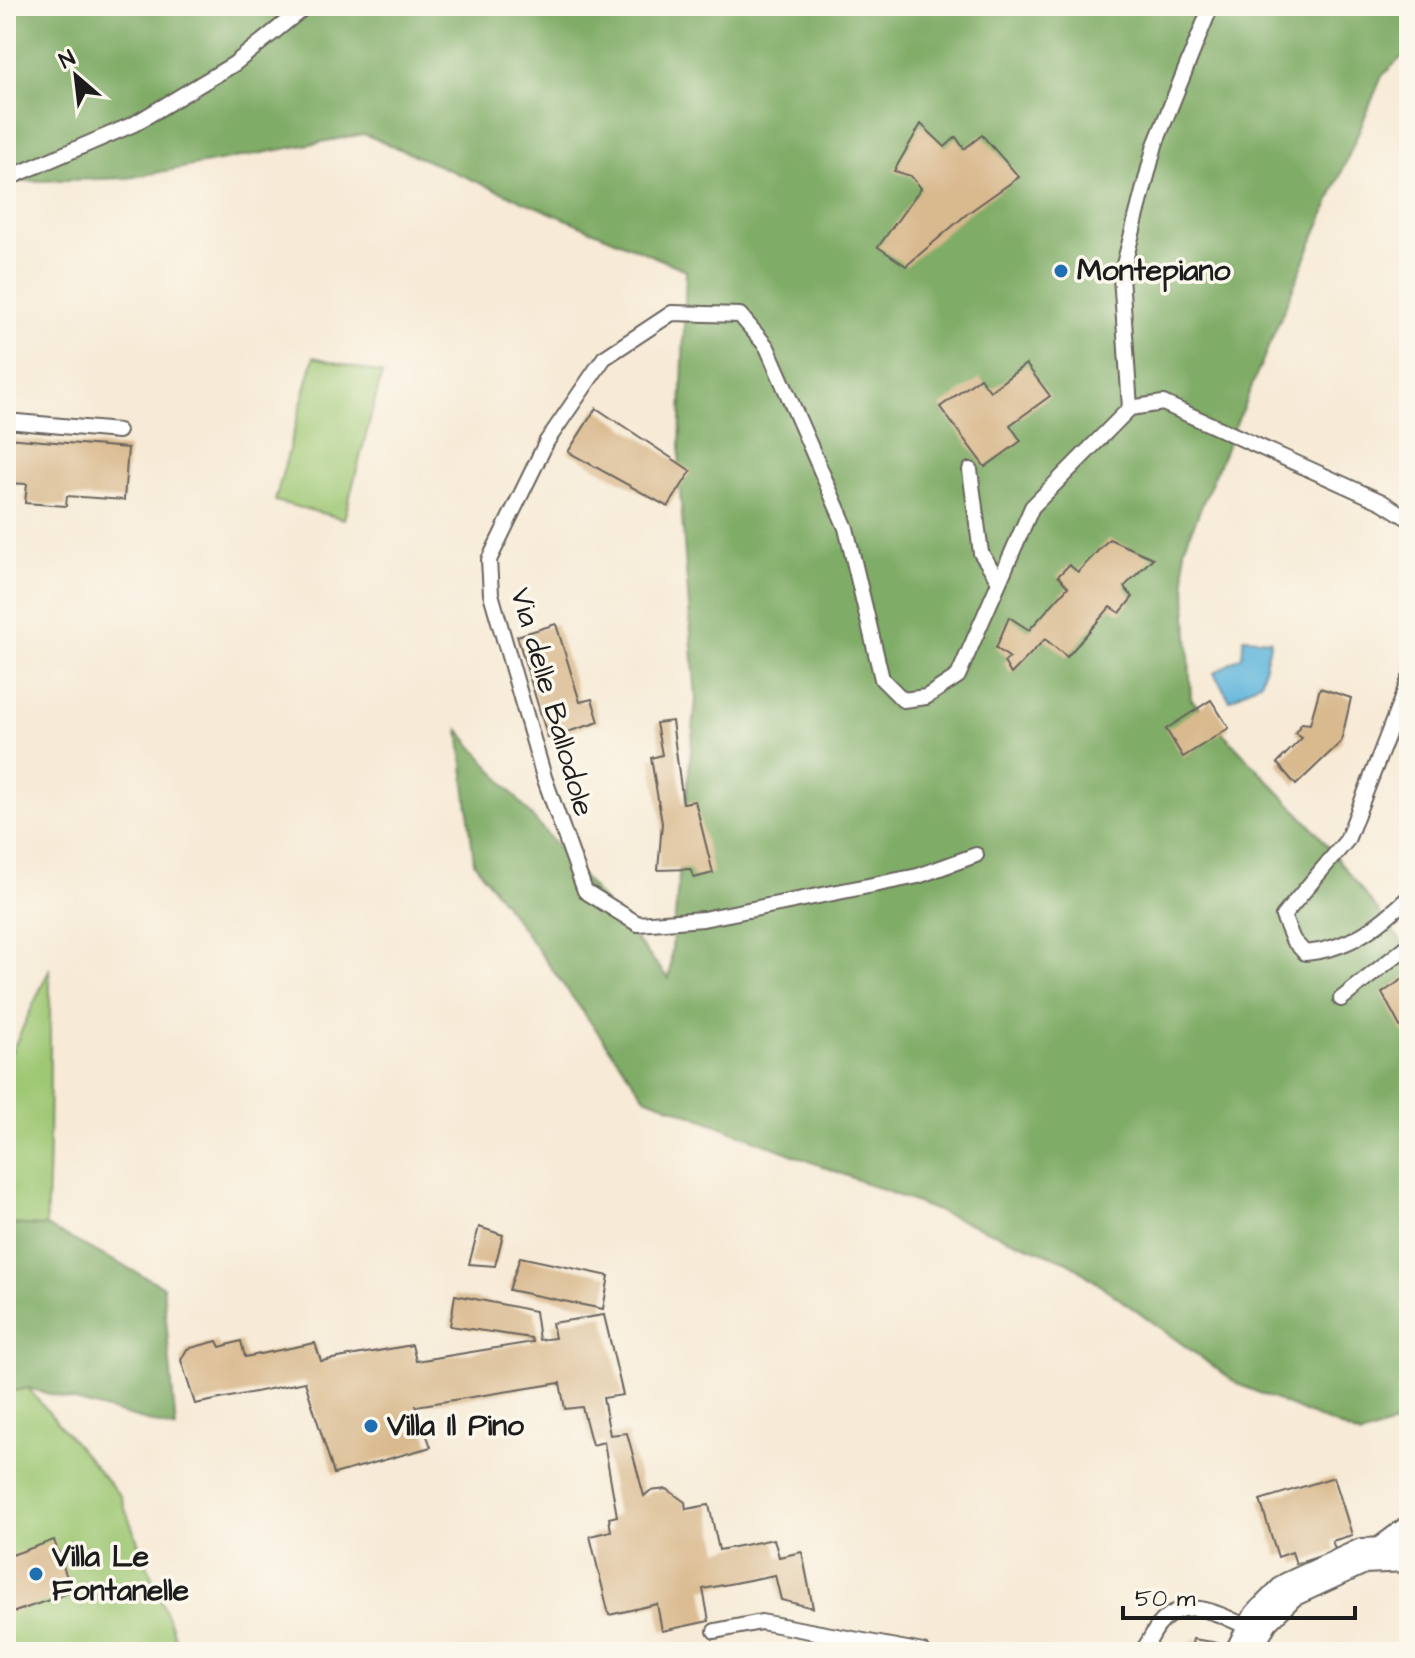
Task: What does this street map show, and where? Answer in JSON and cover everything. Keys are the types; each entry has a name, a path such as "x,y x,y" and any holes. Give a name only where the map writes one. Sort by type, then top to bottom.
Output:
{"street":[{"path":"1248,1641 1273,1604 1289,1590 1363,1556 1409,1554"}],"lane":[{"path":"6,179 134,124 234,64 306,6"},
{"path":"1211,6 1155,145 1121,276 1130,408 1163,403 1382,502 1409,519"},
{"name":"Via delle Ballodole","path":"976,855 918,876 803,902 703,919 638,924 585,891 544,777 508,655 491,594 489,560 547,441 604,358 672,313 740,315 767,347 846,528 882,679 903,700 926,697 958,676 1032,507 1130,408"},
{"path":"6,421 118,431"},
{"path":"970,470 981,553 999,581"},
{"path":"1409,680 1347,840 1283,916 1293,940 1305,953 1333,950 1374,930 1409,897"},
{"path":"1341,999 1409,945"},
{"path":"1363,1556 1409,1522"},
{"path":"1141,1652 1168,1615 1183,1608 1207,1609 1248,1641"},
{"path":"715,1631 761,1622 923,1652"}],"green space":[{"path":"6,6 1409,6 1409,50 1382,76 1184,548 1191,699 1316,831 1409,951 1409,1419 1361,1436 1238,1384 1068,1262 645,1097 474,862 459,730 669,979 696,699 679,478 686,270 364,134 128,178 6,182"},
{"path":"314,357 382,374 344,519 275,501"},
{"path":"50,968 46,1232 28,1388 120,1496 181,1652 6,1652 6,1064"},
{"path":"6,1224 46,1226 163,1286 176,1429 28,1388 6,1393"}],"water":[{"path":"1244,638 1271,640 1261,681 1230,700 1214,673 1242,656"}],"building":[{"path":"921,124 945,147 956,137 964,149 982,135 1019,177 968,213 906,266 878,247 921,188 911,176 894,171"},
{"path":"1026,364 1050,396 1010,425 1021,441 985,467 940,407 980,378 990,391"},
{"path":"596,408 691,471 668,507 568,452"},
{"path":"6,438 128,448 124,500 67,496 66,506 25,503 27,484 6,483"},
{"path":"1109,539 1153,558 1124,587 1133,597 1120,613 1110,607 1067,657 1045,639 1011,674 1004,662 1010,658 996,648 1009,617 1029,630 1068,587 1058,576 1069,565 1078,572"},
{"path":"556,624 580,702 592,699 599,722 548,738 517,636"},
{"path":"1320,688 1351,698 1341,742 1296,785 1277,763 1302,738 1295,733 1302,723 1310,724"},
{"path":"1211,700 1229,728 1183,757 1166,729"},
{"path":"672,721 683,803 695,801 713,873 694,878 690,869 658,870 662,823 651,758 662,755 656,723"},
{"path":"1409,975 1409,1031 1404,1034 1382,993"},
{"path":"479,1227 503,1235 495,1266 469,1264"},
{"path":"520,1257 609,1276 603,1309 509,1290"},
{"path":"455,1295 535,1311 539,1340 555,1338 552,1323 604,1315 623,1395 603,1398 610,1435 627,1433 644,1496 650,1491 667,1489 685,1502 686,1509 709,1505 719,1550 774,1539 779,1557 802,1552 813,1608 781,1600 775,1575 703,1589 709,1621 662,1631 657,1604 609,1615 590,1536 611,1531 609,1518 617,1516 604,1442 592,1445 582,1407 565,1409 560,1383 416,1406 431,1447 334,1474 305,1382 195,1404 181,1360 187,1349 217,1341 220,1347 241,1341 245,1357 315,1343 321,1361 412,1345 416,1361 533,1342 531,1338 450,1326"},
{"path":"1334,1477 1352,1535 1332,1541 1336,1551 1296,1564 1292,1552 1278,1557 1260,1500"},
{"name":"Villa Le Fontanelle","path":"54,1540 72,1592 6,1615 6,1557"},
{"path":"1193,1639 1219,1643 1216,1652 1190,1652"}],"place":[{"name":"Montepiano","path":"1061,271"},
{"name":"Villa Il Pino","path":"371,1426"},
{"name":"Villa Le Fontanelle","path":"36,1574"}]}
